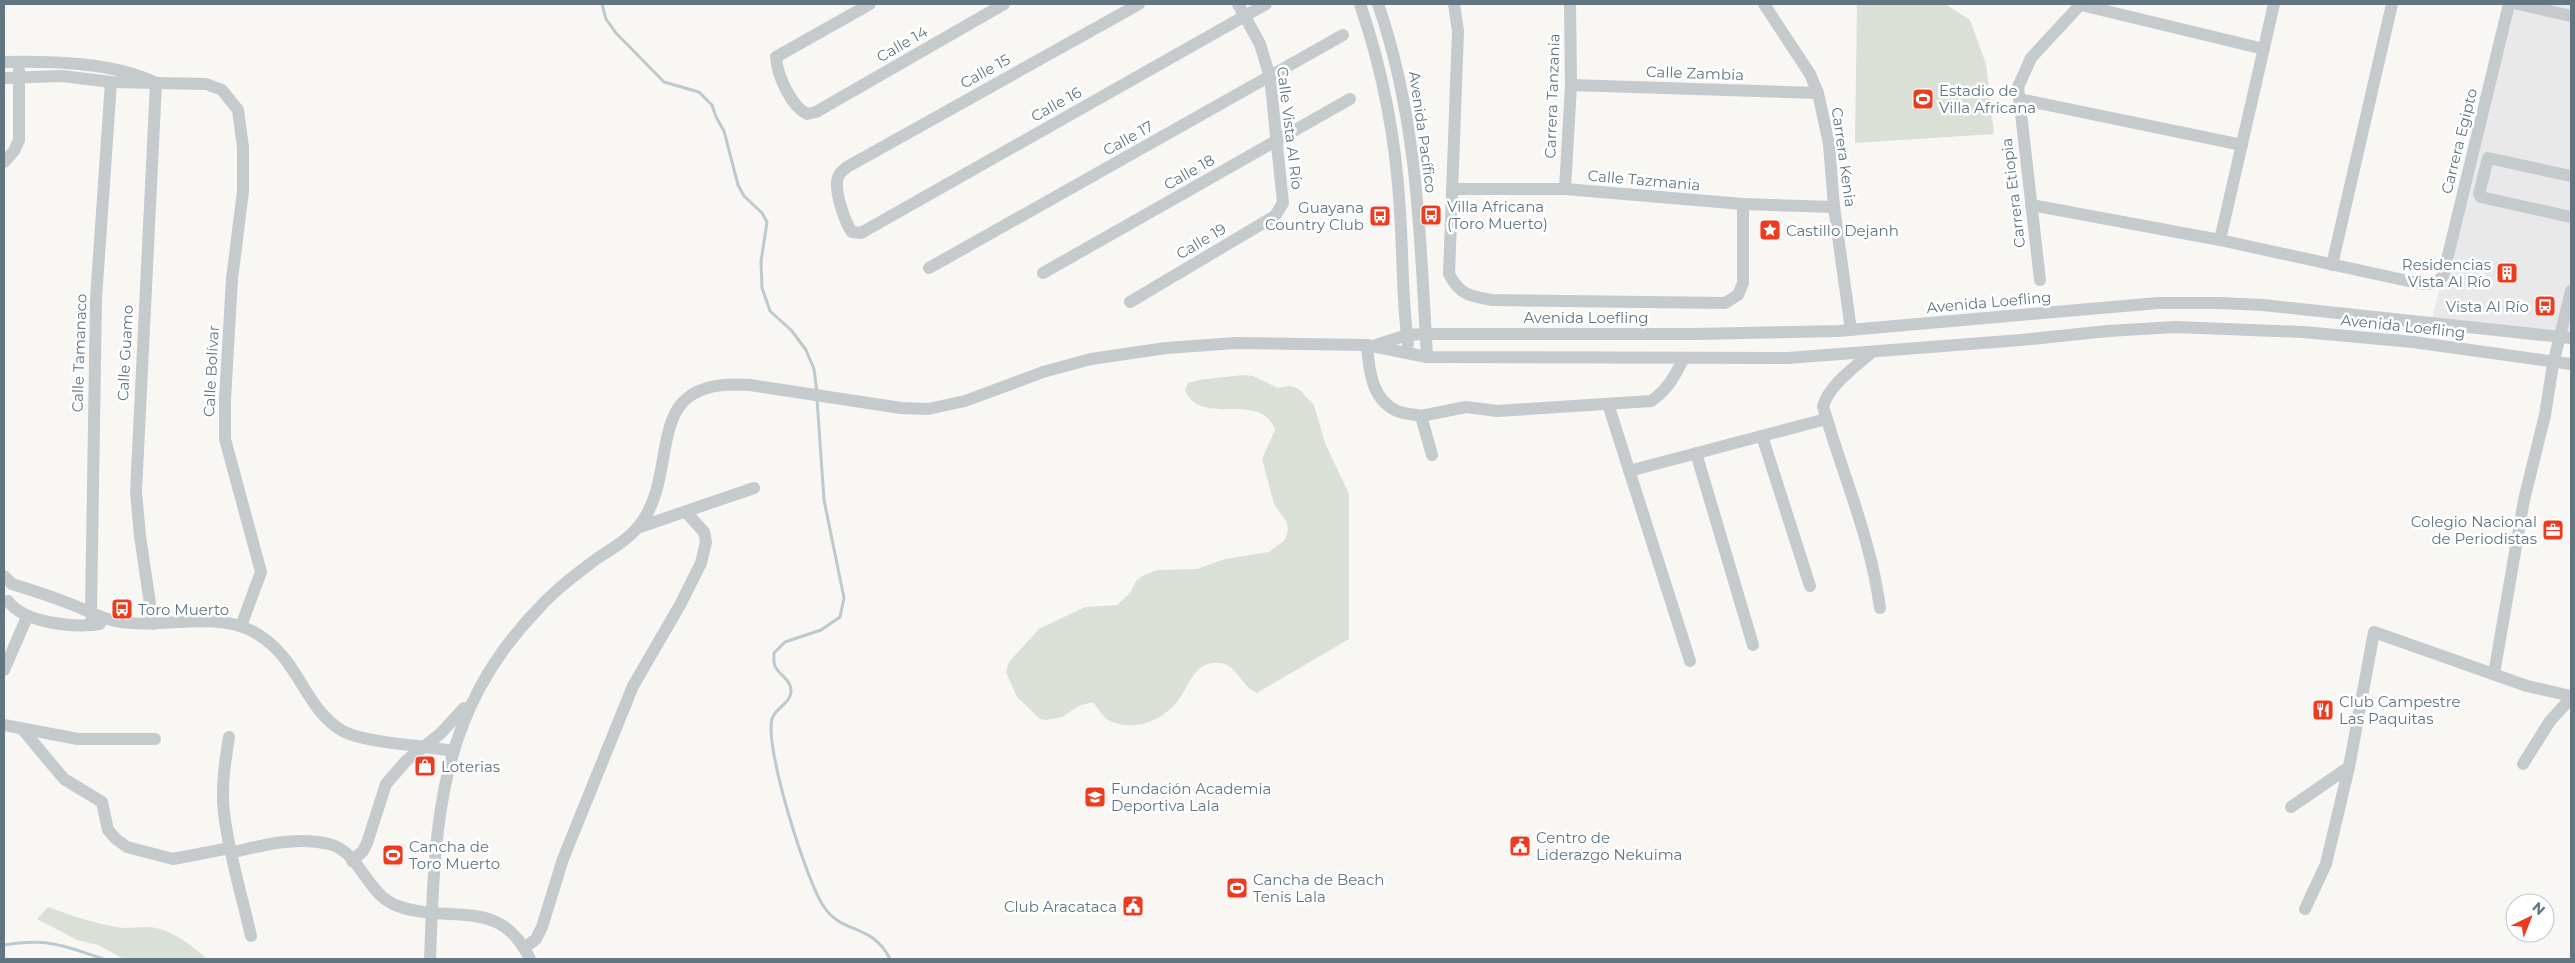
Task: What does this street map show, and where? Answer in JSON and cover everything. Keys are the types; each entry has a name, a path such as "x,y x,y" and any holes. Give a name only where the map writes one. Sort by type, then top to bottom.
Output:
{"street":[{"name":"Calle 14","path":"870,4 776,57 778,72 800,110 807,114 816,112 1004,4"},
{"name":"Calle 15","path":"861,233 852,232 846,225 836,182 840,173 847,166 1139,4"},
{"name":"Calle Vista Al Río","path":"1238,4 1260,44 1270,77 1283,203"},
{"name":"Calle 16","path":"861,233 1266,4"},
{"name":"Avenida Pacífico","path":"1360,4 1372,39 1387,100 1395,151 1409,355"},
{"name":"Avenida Pacífico","path":"1378,4 1404,96 1411,140 1427,357"},
{"path":"1454,4 1458,31 1449,274 1456,288 1471,297 1492,300 1725,303 1738,295 1743,283 1744,204"},
{"name":"Carrera Tanzania","path":"1565,189 1571,85 1570,4"},
{"name":"Carrera Kenia","path":"1764,4 1810,74 1818,93 1829,144 1834,207 1851,330"},
{"path":"2081,4 2264,49"},
{"name":"Carrera Etiopia","path":"2040,280 2018,87 2031,58 2081,4"},
{"path":"2220,240 2274,4"},
{"path":"2031,205 2220,240 2332,265 2392,4"},
{"name":"Carrera Egipto","path":"2332,265 2422,284 2436,282 2443,276 2508,4"},
{"path":"2518,4 2571,16"},
{"name":"Calle 17","path":"929,268 1343,35"},
{"path":"4,62 66,64 111,82 156,83"},
{"path":"4,162 14,151 19,140 18,62"},
{"path":"4,78 128,72 156,83"},
{"name":"Calle Tamanaco","path":"94,625 91,612 96,299 111,82"},
{"name":"Calle Bolívar","path":"156,83 187,83 214,86 228,96 238,110 243,147 244,191 232,279 225,399 225,439 229,462 261,567 259,580 241,626"},
{"name":"Calle Guamo","path":"153,624 140,536 136,492 156,83"},
{"name":"Calle Zambia","path":"1571,85 1818,93"},
{"name":"Calle 18","path":"1043,273 1350,99"},
{"path":"2020,99 2242,145"},
{"path":"2571,176 2488,158 2479,194 2482,197 2571,217"},
{"name":"Calle Tazmania","path":"1452,189 1565,189 1744,204 1834,207"},
{"name":"Calle 19","path":"1130,302 1275,216 1283,203"},
{"path":"2494,674 2524,500 2545,415 2563,362 2571,291"},
{"name":"Avenida Loefling","path":"1372,345 1407,335 1426,334 1694,334 1851,330 2158,303 2263,305 2566,337"},
{"name":"Avenida Loefling","path":"1372,345 1409,355 1427,357 1788,358 2021,340 2108,331 2234,328 2413,342 2563,362"},
{"path":"637,528 653,499 671,419 689,396 708,387 725,384 750,385 804,392 901,408 928,409 965,402 1062,366 1107,356 1222,344 1372,345 1369,370 1375,391 1396,411 1421,416 1466,408 1497,411 1651,400 1661,394 1670,384 1684,358"},
{"path":"1872,352 1840,380 1826,396 1822,406 1865,539 1876,582 1880,608"},
{"path":"1608,404 1690,661"},
{"path":"1421,416 1432,456"},
{"path":"1630,470 1826,420"},
{"path":"1762,436 1810,586"},
{"path":"1696,453 1753,644"},
{"path":"352,861 363,851 386,784 398,769 452,722 484,681 517,633 551,596 637,528 754,488"},
{"path":"23,730 64,779 102,802 108,830 120,843 137,850 173,859 280,842 315,842 338,847 373,887 396,906 432,912 488,917 509,929 527,954 542,927 563,860 633,686 680,605 701,563 706,542 704,532 686,512"},
{"path":"114,621 8,580 6,601 27,617 76,626 114,621 153,624 225,622 241,626 264,638 286,658 322,714 340,730 358,737 452,751"},
{"path":"4,670 27,617"},
{"path":"2304,909 2326,864 2349,767 2374,632 2527,686 2571,697 2550,721 2523,764"},
{"path":"428,958 437,826 452,751 469,709 484,681"},
{"path":"4,724 23,730 56,736 95,740 155,739"},
{"path":"229,737 223,793 231,851 251,936"},
{"path":"2291,807 2349,767"}],"shaded area":[{"name":"Estadio de Villa Africana","path":"1857,4 1945,4 1970,20 1986,64 1994,134 1855,143"},
{"path":"2509,4 2571,4 2571,338 2431,323"},
{"path":"1243,375 1253,376 1278,388 1290,386 1299,389 1314,405 1325,443 1349,494 1349,639 1257,693 1247,686 1226,665 1212,663 1205,665 1195,674 1180,698 1171,708 1155,720 1143,724 1126,725 1113,722 1104,717 1092,702 1079,706 1062,717 1046,720 1040,719 1017,697 1006,672 1009,662 1039,629 1085,607 1117,605 1130,593 1136,581 1144,575 1158,570 1197,569 1225,559 1269,552 1285,540 1288,530 1287,522 1274,504 1262,459 1275,430 1268,418 1257,412 1204,407 1193,401 1185,390 1188,383 1198,380"},
{"path":"48,907 107,925 163,930 187,943 207,959 124,959 98,945 77,940 37,919"}],"waterway":[{"path":"602,4 606,19 616,33 664,82 699,92 712,105 724,131 738,185 744,196 762,213 767,222 761,262 762,288 770,311 792,331 806,350 814,369 817,393"},
{"path":"817,399 824,500 844,598 840,617 821,630 785,642 774,653 775,666 790,685 791,692 788,700 772,719 771,734 780,784 798,844 824,907 840,922 875,940 890,959"},
{"path":"4,945 32,942 55,944 103,959"}],"place":[{"name":"Estadio de Villa Africana","path":"1923,99"},
{"name":"Villa Africana (Toro Muerto)","path":"1431,215"},
{"name":"Guayana Country Club","path":"1380,216"},
{"name":"Castillo Dejanh","path":"1770,230"},
{"name":"Residencias Vista Al Río","path":"2507,273"},
{"name":"Vista Al Río","path":"2545,306"},
{"name":"Colegio Nacional de Periodistas","path":"2553,530"},
{"name":"Toro Muerto","path":"122,609"},
{"name":"Club Campestre Las Paquitas","path":"2323,710"},
{"name":"Loterias","path":"425,766"},
{"name":"Fundación Academia Deportiva Lala","path":"1095,797"},
{"name":"Centro de Liderazgo Nekuima","path":"1520,846"},
{"name":"Cancha de Toro Muerto","path":"393,855"},
{"name":"Cancha de Beach Tenis Lala","path":"1237,888"},
{"name":"Club Aracataca","path":"1133,906"}]}
